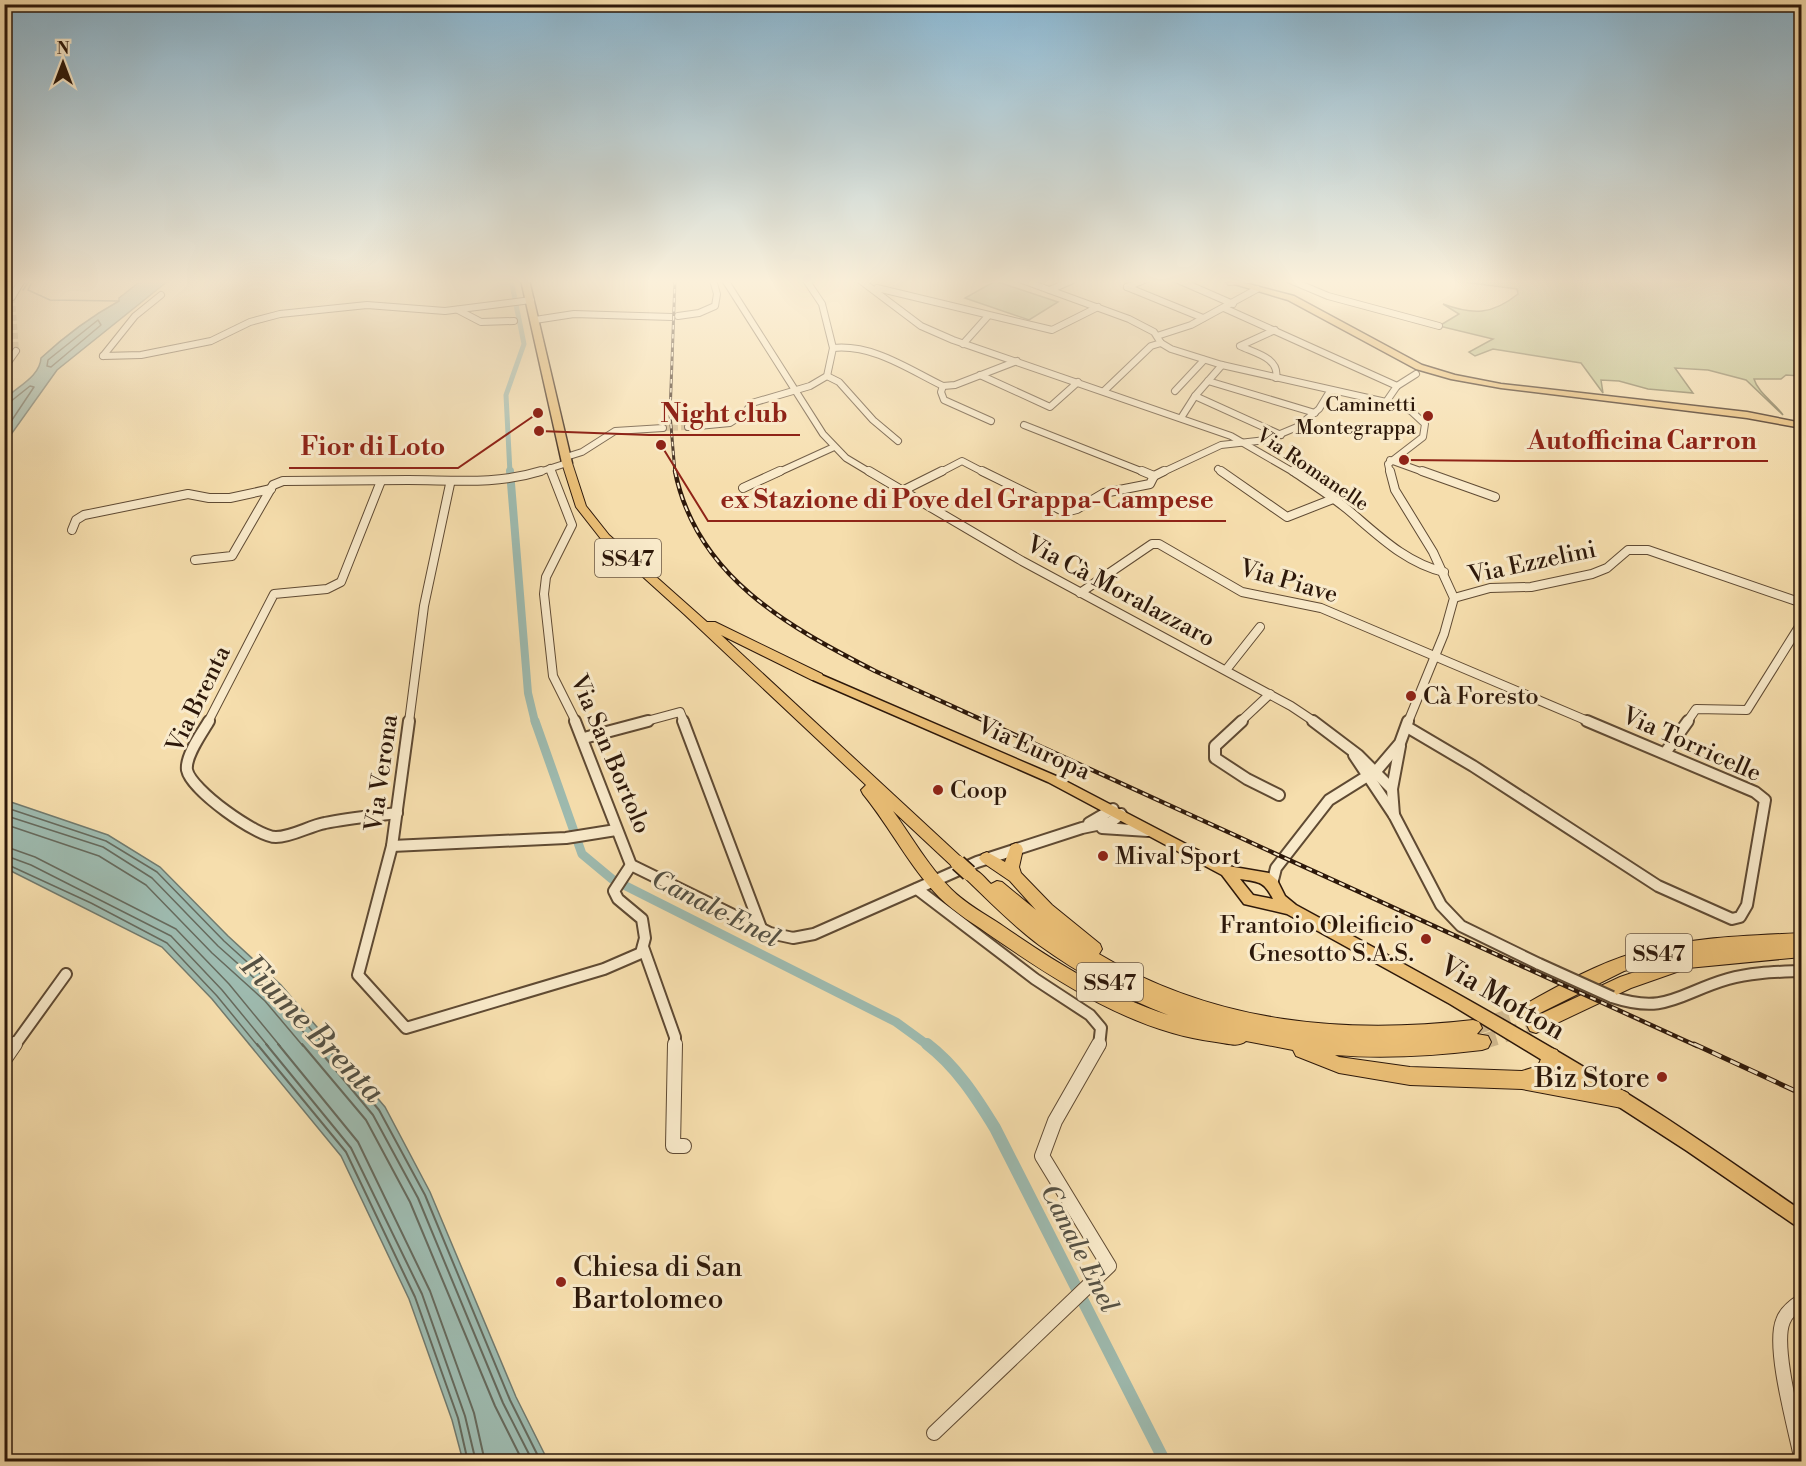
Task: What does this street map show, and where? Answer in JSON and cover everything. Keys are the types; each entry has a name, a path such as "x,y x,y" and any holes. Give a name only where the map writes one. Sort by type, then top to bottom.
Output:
{"highway":[{"name":"SS47","path":"567,460 576,496 590,520 610,542 688,611 850,763 972,865 1056,935 1128,978 1173,997 1227,1015 1304,1031 1392,1036 1477,1035 1397,1051 1329,1048 1273,1040 1201,1020 1152,1002 1109,981 1044,939 972,865 757,669 728,648"},
{"path":"688,611 725,633 817,677"},
{"path":"850,763 862,784 935,881 959,904 1037,959 1091,991 1141,1012 1213,1036 1273,1040 1339,1065 1410,1076 1522,1080 1622,1099"},
{"path":"1016,849 1011,867 1015,878 1054,917 1128,978"},
{"path":"972,865 1015,878"},
{"name":"SS47","path":"1528,1011 1617,966 1661,952 1717,945 1802,940"},
{"name":"SS47","path":"1536,1025 1626,982 1688,961 1802,950"},
{"path":"1522,1080 1542,1075 1548,1069 1551,1056"}],"main road":[{"name":"SS47","path":"541,348 567,460"},
{"path":"1381,348 1417,370 1428,370 1501,386 1735,413 1802,426"},
{"name":"Via Europa","path":"817,677 1052,779 1155,831 1226,871 1251,875 1271,893"},
{"name":"Via Europa","path":"1226,871 1249,900 1271,893"},
{"path":"1240,890 1240,881 1251,875"},
{"name":"Via Motton","path":"1271,893 1291,909 1455,999 1622,1099 1693,1145 1802,1222"}],"street":[{"path":"109,348 103,356 141,355 174,348"},
{"name":"Via Cà Moralazzaro","path":"770,348 823,434 846,458 900,492 1080,593 1270,694 1325,728 1353,753 1377,770 1392,789"},
{"path":"688,427 730,423 744,414 752,403 810,386 827,376 833,348"},
{"path":"864,348 943,386 955,385 1017,361"},
{"name":"Via Romanelle","path":"977,348 1181,418 1243,442 1271,457 1334,499 1416,563 1444,572"},
{"path":"1104,391 1148,348"},
{"path":"1170,348 1222,365 1386,402 1411,411 1421,419 1426,428 1418,443 1390,460 1389,474 1395,490 1444,572 1454,598 1444,634 1400,743 1392,789 1394,815 1408,846 1442,905 1461,926 1481,938 1612,997 1650,1007 1666,1005 1728,978 1802,971"},
{"path":"1245,348 1275,363 1278,369 1276,378"},
{"path":"1315,348 1397,386"},
{"path":"4,368 16,351"},
{"path":"1176,391 1204,360"},
{"path":"1181,418 1195,396 1222,365"},
{"path":"1386,402 1397,386 1417,370"},
{"path":"980,375 1050,406 1078,382"},
{"path":"827,376 839,382 873,420 898,441"},
{"path":"1208,381 1315,413"},
{"path":"943,386 941,392 944,400 991,421"},
{"path":"900,492 962,461 1058,511 1068,513 1101,494 1136,490 1150,484 1154,476 1221,446 1266,440 1281,435 1301,425 1315,413 1328,398 1330,390"},
{"path":"1195,396 1281,435"},
{"path":"1024,425 1154,476"},
{"path":"195,560 232,556 273,485 284,482 410,480 450,484 506,480 550,468 582,454 602,437 616,431 663,428"},
{"path":"743,488 834,447"},
{"path":"1390,460 1495,497"},
{"name":"Via San Bortolo","path":"550,468 572,525 546,577 544,594 553,676 584,738 616,830 632,865 761,928 793,938 814,934 972,865 1082,828 1110,822 1117,811"},
{"path":"1218,469 1287,517 1334,499"},
{"name":"Via Brenta","path":"381,481 341,582 324,589 285,590 274,594 189,759 187,770 193,782 246,826 277,837 323,823 397,813"},
{"name":"Via Verona","path":"450,484 424,606 392,846 566,838 591,836 616,830"},
{"path":"72,530 76,520 84,515 189,494 202,499 219,500 271,489"},
{"name":"Via Piave","path":"1080,593 1152,544 1159,544 1242,592 1321,608 1433,657"},
{"name":"Via Ezzelini","path":"1454,598 1490,588 1531,587 1592,574 1607,568 1628,550 1648,550 1802,603"},
{"path":"1665,753 1696,709 1747,710 1802,622"},
{"path":"1226,670 1260,627"},
{"name":"Via Torricelle","path":"1407,727 1473,766 1658,886 1732,918 1740,917 1747,905 1765,800 1755,792 1433,657"},
{"path":"1270,694 1215,746 1215,758 1247,779 1279,795"},
{"path":"584,738 680,712 761,928"},
{"path":"1271,893 1276,868 1329,801 1377,770 1400,743"},
{"name":"Via Cà Moralazzaro","path":"1353,753 1394,815"},
{"path":"1082,828 1155,831"},
{"path":"392,846 358,975 406,1028 604,969 641,953 647,937 643,921 637,912 617,899 614,891 632,865"},
{"path":"1251,875 1276,868"},
{"path":"917,889 951,912 1051,990 1096,1019 1102,1028 1102,1035 1084,1073 1054,1122 1042,1156 1108,1266 934,1433"},
{"path":"643,947 675,1037 673,1146 684,1146"},
{"path":"4,1060 66,974"},
{"path":"1802,1301 1791,1308 1781,1325 1782,1352 1802,1461"}],"green space":[{"path":"1476,348 1801,348 1801,376 1786,375 1781,379 1754,379 1759,389 1783,415 1746,380 1708,370 1675,368 1693,393 1648,389 1619,381 1601,380 1603,393 1581,363 1493,349 1475,356 1469,352"}],"water":[{"path":"84,348 57,370 5,443 5,399 32,376 40,365 41,358 50,350"},
{"name":"Fiume Brenta","path":"5,800 108,835 160,867 228,936 281,985 385,1107 430,1192 516,1397 548,1461 463,1461 452,1420 409,1299 341,1156 212,999 162,947 5,868"}],"waterway":[{"name":"Canale Enel","path":"510,473 506,395 522,348"},
{"name":"Canale Enel","path":"510,471 528,693 535,722"},
{"name":"Canale Enel","path":"535,721 582,854 612,879 896,1022 929,1046"},
{"name":"Canale Enel","path":"927,1044 956,1072 995,1128 1165,1462"}],"tunnel":[{"path":"663,428 688,427"},
{"path":"1473,1028 1528,1011"},
{"path":"1482,1042 1536,1025"}],"railway":[{"path":"672,348 670,414 675,473"},
{"path":"675,471 686,508 703,540 724,569 750,594 810,636 875,671 1697,1046"},
{"path":"1694,1044 1802,1094"}],"place":[{"name":"Fior di Loto","path":"538,413"},
{"name":"Caminetti Montegrappa","path":"1428,416"},
{"name":"Night club","path":"539,431"},
{"name":"ex Stazione di Pove del Grappa-Campese","path":"661,445"},
{"name":"Autofficina Carron","path":"1404,460"},
{"name":"Cà Foresto","path":"1411,696"},
{"name":"Coop","path":"938,790"},
{"name":"Mival Sport","path":"1103,856"},
{"name":"Frantoio Oleificio Gnesotto S.A.S.","path":"1426,939"},
{"name":"Biz Store","path":"1662,1077"},
{"name":"Chiesa di San Bartolomeo","path":"561,1282"}]}
